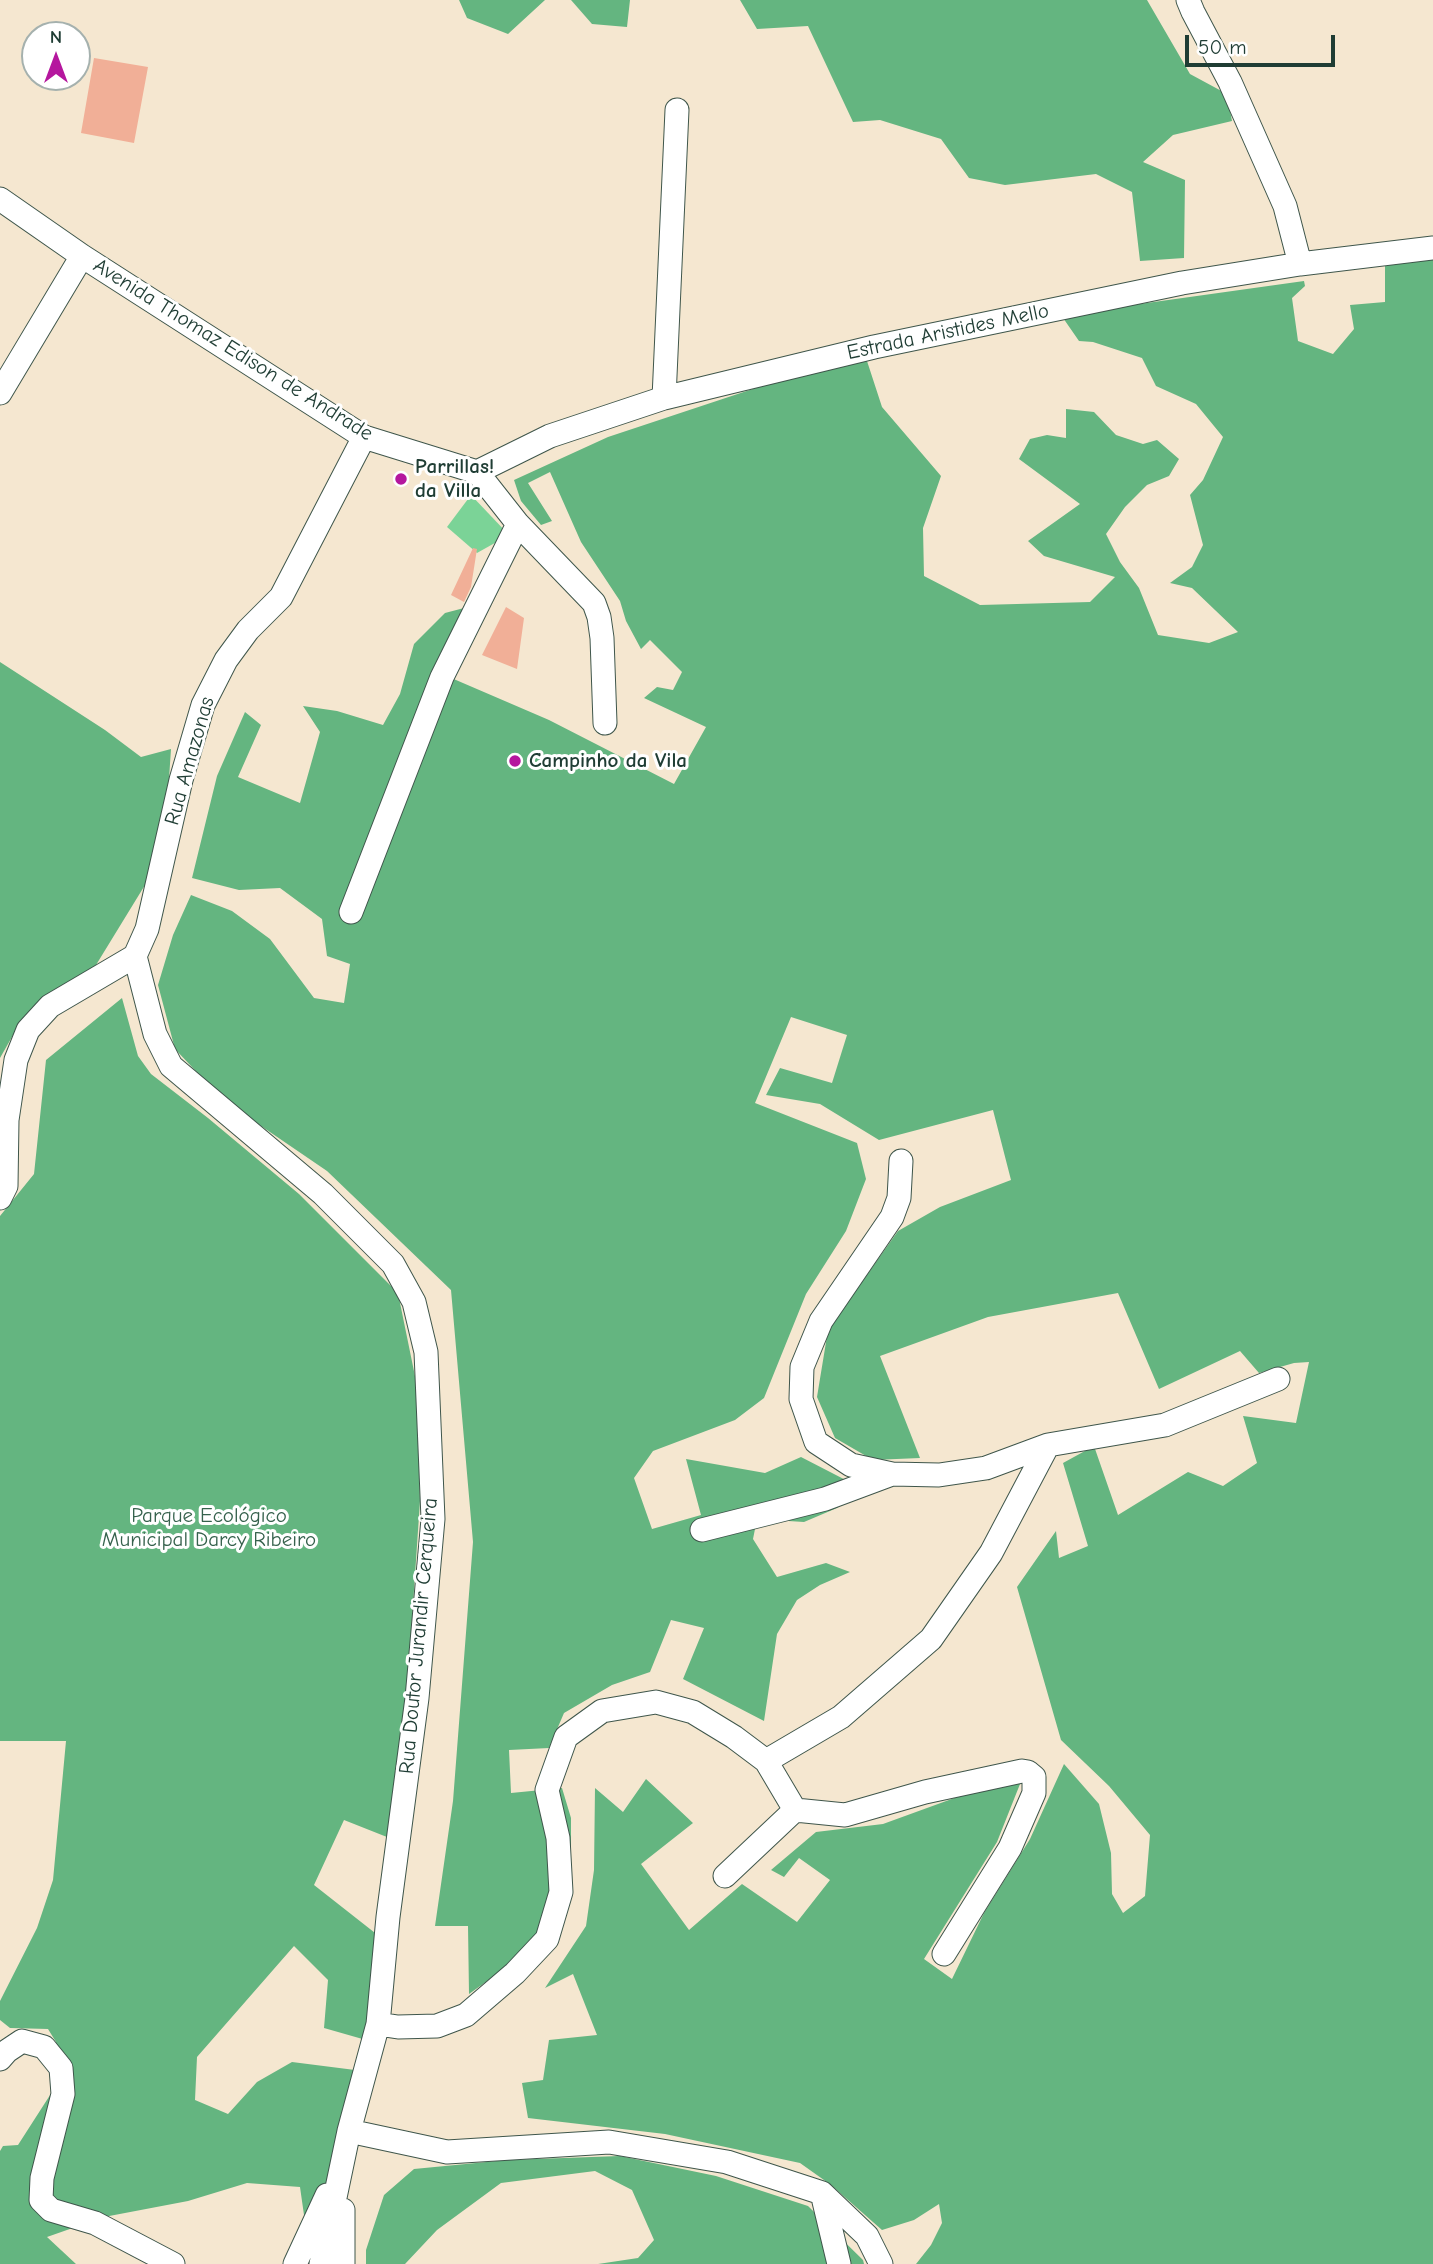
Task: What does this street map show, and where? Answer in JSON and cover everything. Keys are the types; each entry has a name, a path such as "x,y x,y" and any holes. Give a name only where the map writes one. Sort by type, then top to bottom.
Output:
{"street":[{"path":"1188,0 1230,82 1285,206 1300,264"},
{"path":"664,398 677,110"},
{"name":"Avenida Thomaz Edison de Andrade","path":"0,199 82,256 364,437 477,472"},
{"name":"Estrada Aristides Mello","path":"477,472 550,436 664,398 874,346 1181,283 1300,264 1433,248"},
{"path":"0,393 82,256"},
{"name":"Rua Amazonas","path":"135,956 148,929 181,779 203,705 226,660 248,630 281,597 364,437"},
{"path":"477,472 518,524 594,603 602,638 605,723"},
{"path":"351,912 442,677 518,524"},
{"path":"0,1198 6,1186 8,1120 16,1060 28,1030 50,1006 135,956"},
{"name":"Rua Doutor Jurandir Cerqueira","path":"135,956 155,1034 171,1066 323,1194 393,1264 415,1303 426,1352 433,1519 417,1698 388,1917 378,2024 349,2131 321,2264"},
{"path":"901,1161 899,1199 892,1217 821,1321 802,1367 801,1399 816,1442 851,1465 892,1474 939,1475 986,1468 1048,1445 1165,1424 1278,1379"},
{"path":"766,1761 841,1717 931,1639 991,1553 1048,1445"},
{"path":"702,1530 825,1499 892,1474"},
{"path":"378,2024 398,2027 437,2026 466,2015 515,1973 547,1940 561,1892 558,1838 547,1790 566,1737 602,1711 656,1702 693,1712 766,1761 795,1810"},
{"path":"725,1876 795,1810 845,1815 925,1792 1022,1771 1028,1772 1034,1777 1034,1793 1010,1848 944,1954"},
{"path":"0,2059 6,2051 22,2041 44,2048 61,2068 63,2094 41,2178 41,2200 51,2210 95,2223 173,2264"},
{"path":"349,2131 447,2152 609,2142 727,2162 822,2193 867,2236 881,2264"},
{"path":"295,2264 324,2198 339,2183"},
{"path":"339,2183 343,2209 343,2264"},
{"path":"822,2193 839,2264"}],"green space":[{"path":"459,0 545,0 508,34 467,18"},
{"path":"571,0 630,0 627,27 592,24"},
{"path":"740,0 1147,0 1190,74 1227,94 1232,121 1173,135 1143,162 1185,180 1184,258 1140,261 1132,192 1096,174 1005,185 969,178 941,139 880,120 853,122 808,26 757,29"},
{"path":"1433,257 1433,2264 916,2264 931,2245 942,2223 939,2204 914,2220 882,2230 831,2185 800,2163 665,2134 528,2118 522,2083 543,2080 549,2040 597,2035 573,1974 545,1988 586,1926 594,1870 595,1788 623,1812 646,1779 693,1823 641,1864 689,1930 742,1884 797,1922 830,1880 799,1858 784,1877 771,1870 816,1832 883,1824 1004,1780 1022,1779 997,1842 924,1959 952,1979 984,1913 1030,1839 1064,1764 1099,1804 1111,1853 1112,1894 1123,1913 1145,1896 1150,1835 1109,1786 1061,1740 1017,1587 1056,1531 1059,1558 1088,1546 1063,1463 1094,1446 1118,1515 1188,1472 1223,1486 1257,1463 1243,1416 1296,1423 1309,1362 1294,1363 1259,1373 1240,1351 1159,1389 1118,1293 988,1317 880,1356 920,1458 873,1460 835,1438 817,1397 828,1330 898,1231 940,1207 1011,1180 993,1110 879,1140 820,1104 766,1095 780,1068 832,1083 847,1035 791,1017 755,1103 857,1143 866,1179 846,1231 806,1294 764,1398 735,1420 653,1451 634,1478 652,1529 701,1515 686,1459 765,1473 801,1457 865,1490 837,1508 804,1522 757,1519 753,1539 777,1577 826,1563 850,1572 820,1585 797,1600 777,1634 764,1721 683,1679 704,1628 671,1620 650,1672 612,1685 564,1713 549,1748 509,1750 511,1793 562,1788 571,1818 571,1873 547,1920 522,1956 469,1994 468,1926 435,1926 453,1801 473,1542 451,1290 327,1171 223,1100 175,1049 158,985 173,935 191,895 232,911 270,939 314,998 344,1003 350,964 327,956 322,919 280,888 239,890 192,878 217,776 245,712 261,725 238,777 300,803 320,732 303,706 337,711 383,725 400,694 414,644 445,613 464,608 449,677 549,720 674,784 706,727 644,698 657,687 673,690 682,672 650,640 641,649 626,621 620,601 581,542 550,472 528,483 552,521 541,525 521,501 514,480 608,437 810,370 867,361 882,407 941,476 923,528 924,576 980,605 1090,602 1115,577 1044,556 1028,541 1080,504 1019,459 1030,439 1047,435 1066,438 1066,409 1094,412 1116,435 1143,444 1157,440 1179,459 1169,476 1147,485 1125,507 1106,534 1120,562 1139,588 1158,635 1209,643 1238,632 1192,588 1170,583 1192,567 1203,545 1190,495 1203,480 1223,437 1196,404 1156,386 1142,358 1093,342 1079,341 1061,315 1304,281 1305,286 1292,298 1298,341 1333,354 1354,329 1350,305 1385,302 1385,260"},
{"path":"471,495 509,535 477,553 447,527"},
{"path":"0,662 105,730 141,757 171,749 164,854 96,965 17,1028 0,1058"},
{"name":"Parque Ecológico Municipal Darcy Ribeiro","path":"122,998 138,1056 151,1074 299,1194 398,1293 417,1386 420,1501 397,1841 344,1820 314,1885 384,1940 366,2040 324,2028 328,1980 294,1946 197,2057 195,2100 228,2114 257,2082 292,2062 355,2070 333,2182 305,2222 300,2187 247,2183 188,2201 104,2217 47,2237 76,2264 0,2264 0,2151 3,2146 18,2145 61,2078 46,2060 56,2042 48,2029 10,2028 0,2020 0,2001 37,1928 53,1880 66,1741 0,1741 0,1216 34,1174 46,1060"},
{"path":"620,2156 716,2176 808,2206 864,2264 598,2264 638,2258 654,2240 632,2190 595,2171 501,2183 437,2230 405,2264 366,2264 366,2250 384,2195 414,2169 507,2160"}],"building":[{"path":"94,58 148,67 134,143 81,133 88,91 91,91"},
{"path":"473,548 477,549 471,587 464,602 451,595"},
{"path":"506,607 524,618 517,669 482,655"}],"place":[{"name":"Parrillas! da Villa","path":"401,479"},
{"name":"Campinho da Vila","path":"515,761"}]}
